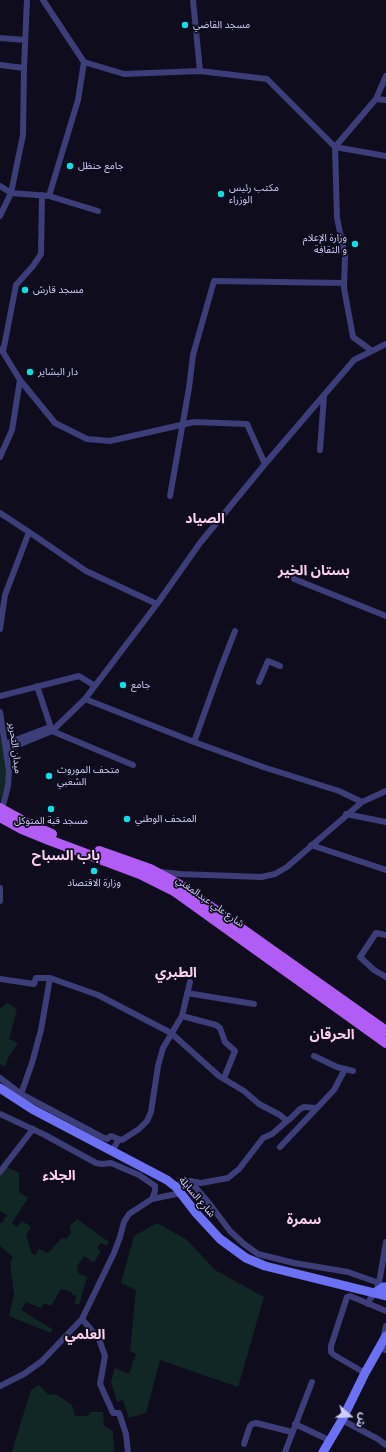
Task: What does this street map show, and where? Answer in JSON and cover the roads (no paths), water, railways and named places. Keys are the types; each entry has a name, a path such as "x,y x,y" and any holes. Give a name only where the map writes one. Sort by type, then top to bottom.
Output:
{"main road":[{"name":"شارع علي عبدالمغني","path":"1,811 52,834 154,871 386,1043"},
{"name":"شارع علي عبدالمغني","path":"1,811 22,829 177,888 386,1031"},
{"name":"شارع السايلة","path":"0,1088 32,1109 157,1174 178,1190 196,1213 220,1239 246,1258 265,1266 386,1296"},
{"path":"375,1293 383,1287 383,1285"},
{"path":"323,1452 342,1420 365,1373 385,1345"},
{"path":"342,1420 350,1413 385,1345"}],"street":[{"path":"0,216 11,193 23,135 27,0"},
{"path":"43,0 84,62 124,74 200,71 268,79 335,147 386,156"},
{"path":"193,0 200,71"},
{"path":"0,38 25,40"},
{"path":"84,62 78,100 45,196 41,254 33,266 16,285 1,350 20,380 56,422 87,438 110,441 194,422 247,424 265,464"},
{"path":"0,65 24,68"},
{"path":"372,351 353,338 344,283 344,256 337,218 335,147 376,99 386,76"},
{"path":"376,99 386,100"},
{"path":"0,186 11,193 45,196 98,211"},
{"path":"170,496 183,424 193,355 214,281 344,283"},
{"path":"6,747 51,729 85,699 157,604 200,543 265,464 354,360 386,344"},
{"path":"0,457 12,430 20,380"},
{"path":"320,450 324,396"},
{"path":"0,513 86,571 157,604"},
{"path":"0,629 5,594 29,532"},
{"path":"294,580 386,616"},
{"path":"0,600 5,594"},
{"path":"194,742 235,631"},
{"path":"260,682 268,662 280,666"},
{"path":"0,696 79,676 95,686"},
{"path":"37,686 51,729 133,766"},
{"path":"85,699 194,742 263,767 339,791 362,802"},
{"name":"ميدان التحرير","path":"0,712 9,771 9,779 1,811"},
{"path":"154,871 180,874 266,876 275,874 284,870 346,814 362,802 386,791"},
{"path":"346,814 386,822"},
{"path":"311,845 386,870"},
{"path":"0,888 0,901"},
{"path":"386,935 376,933 360,957 374,970 386,977"},
{"path":"0,979 34,984 36,978 50,978 98,995 171,1033 219,1076 244,1091 259,1104 280,1115 287,1121"},
{"path":"21,1094 32,1063 41,1030 50,978"},
{"path":"0,1078 21,1094 102,1137 107,1138 111,1136 122,1140 140,1129 147,1121 151,1112 158,1066 163,1048 182,1016 190,982"},
{"path":"187,993 254,1004"},
{"path":"182,1016 212,1024 220,1028 225,1042 235,1052 224,1078"},
{"path":"314,1056 337,1067 353,1071"},
{"path":"280,1147 315,1108 334,1090 345,1069"},
{"path":"0,1386 24,1374 42,1361 82,1319 114,1253 124,1222 129,1214 152,1199 178,1190 182,1183 190,1181 201,1183 228,1178 249,1158 263,1138 272,1134 292,1118 300,1109 304,1107 315,1108"},
{"path":"0,1114 33,1129 96,1163 102,1164 111,1162 139,1175 154,1186 155,1191 152,1199"},
{"path":"0,1172 33,1129"},
{"path":"112,1151 119,1139"},
{"path":"190,1181 230,1231 258,1254 294,1263 348,1272 383,1285 386,1242"},
{"path":"368,1304 375,1293"},
{"path":"365,1373 334,1355 331,1350 347,1297 350,1296 386,1311"},
{"path":"82,1319 99,1339 106,1356 100,1384 113,1413 119,1413 126,1434 128,1452"},
{"path":"385,1345 384,1333 386,1326"},
{"path":"285,1452 312,1382"},
{"path":"342,1420 378,1439 386,1445"},
{"path":"244,1444 250,1426 256,1423 292,1432"},
{"path":"295,1424 329,1440"},
{"path":"378,1439 386,1440"}],"place":[{"name":"مسجد القاضي","path":"185,25"},
{"name":"جامع حنظل","path":"70,166"},
{"name":"مكتب رئيس الوزراء","path":"221,194"},
{"name":"وزارة الإعلام و الثقافة","path":"355,244"},
{"name":"مسجد قارش","path":"25,290"},
{"name":"دار البشاير","path":"30,372"},
{"name":"جامع","path":"123,685"},
{"name":"متحف الموروث الشعبي","path":"49,776"},
{"name":"مسجد قبة المتوكل","path":"51,809"},
{"name":"المتحف الوطني","path":"127,819"},
{"name":"وزارة الاقتصاد","path":"94,871"}],"district":[{"name":"الصياد","path":"205,519"},
{"name":"بستان الخير","path":"314,571"},
{"name":"باب السباح","path":"66,856"},
{"name":"الطبري","path":"176,973"},
{"name":"الحرقان","path":"332,1035"},
{"name":"الجلاء","path":"59,1176"},
{"name":"سمرة","path":"304,1220"},
{"name":"العلمي","path":"85,1335"}]}
